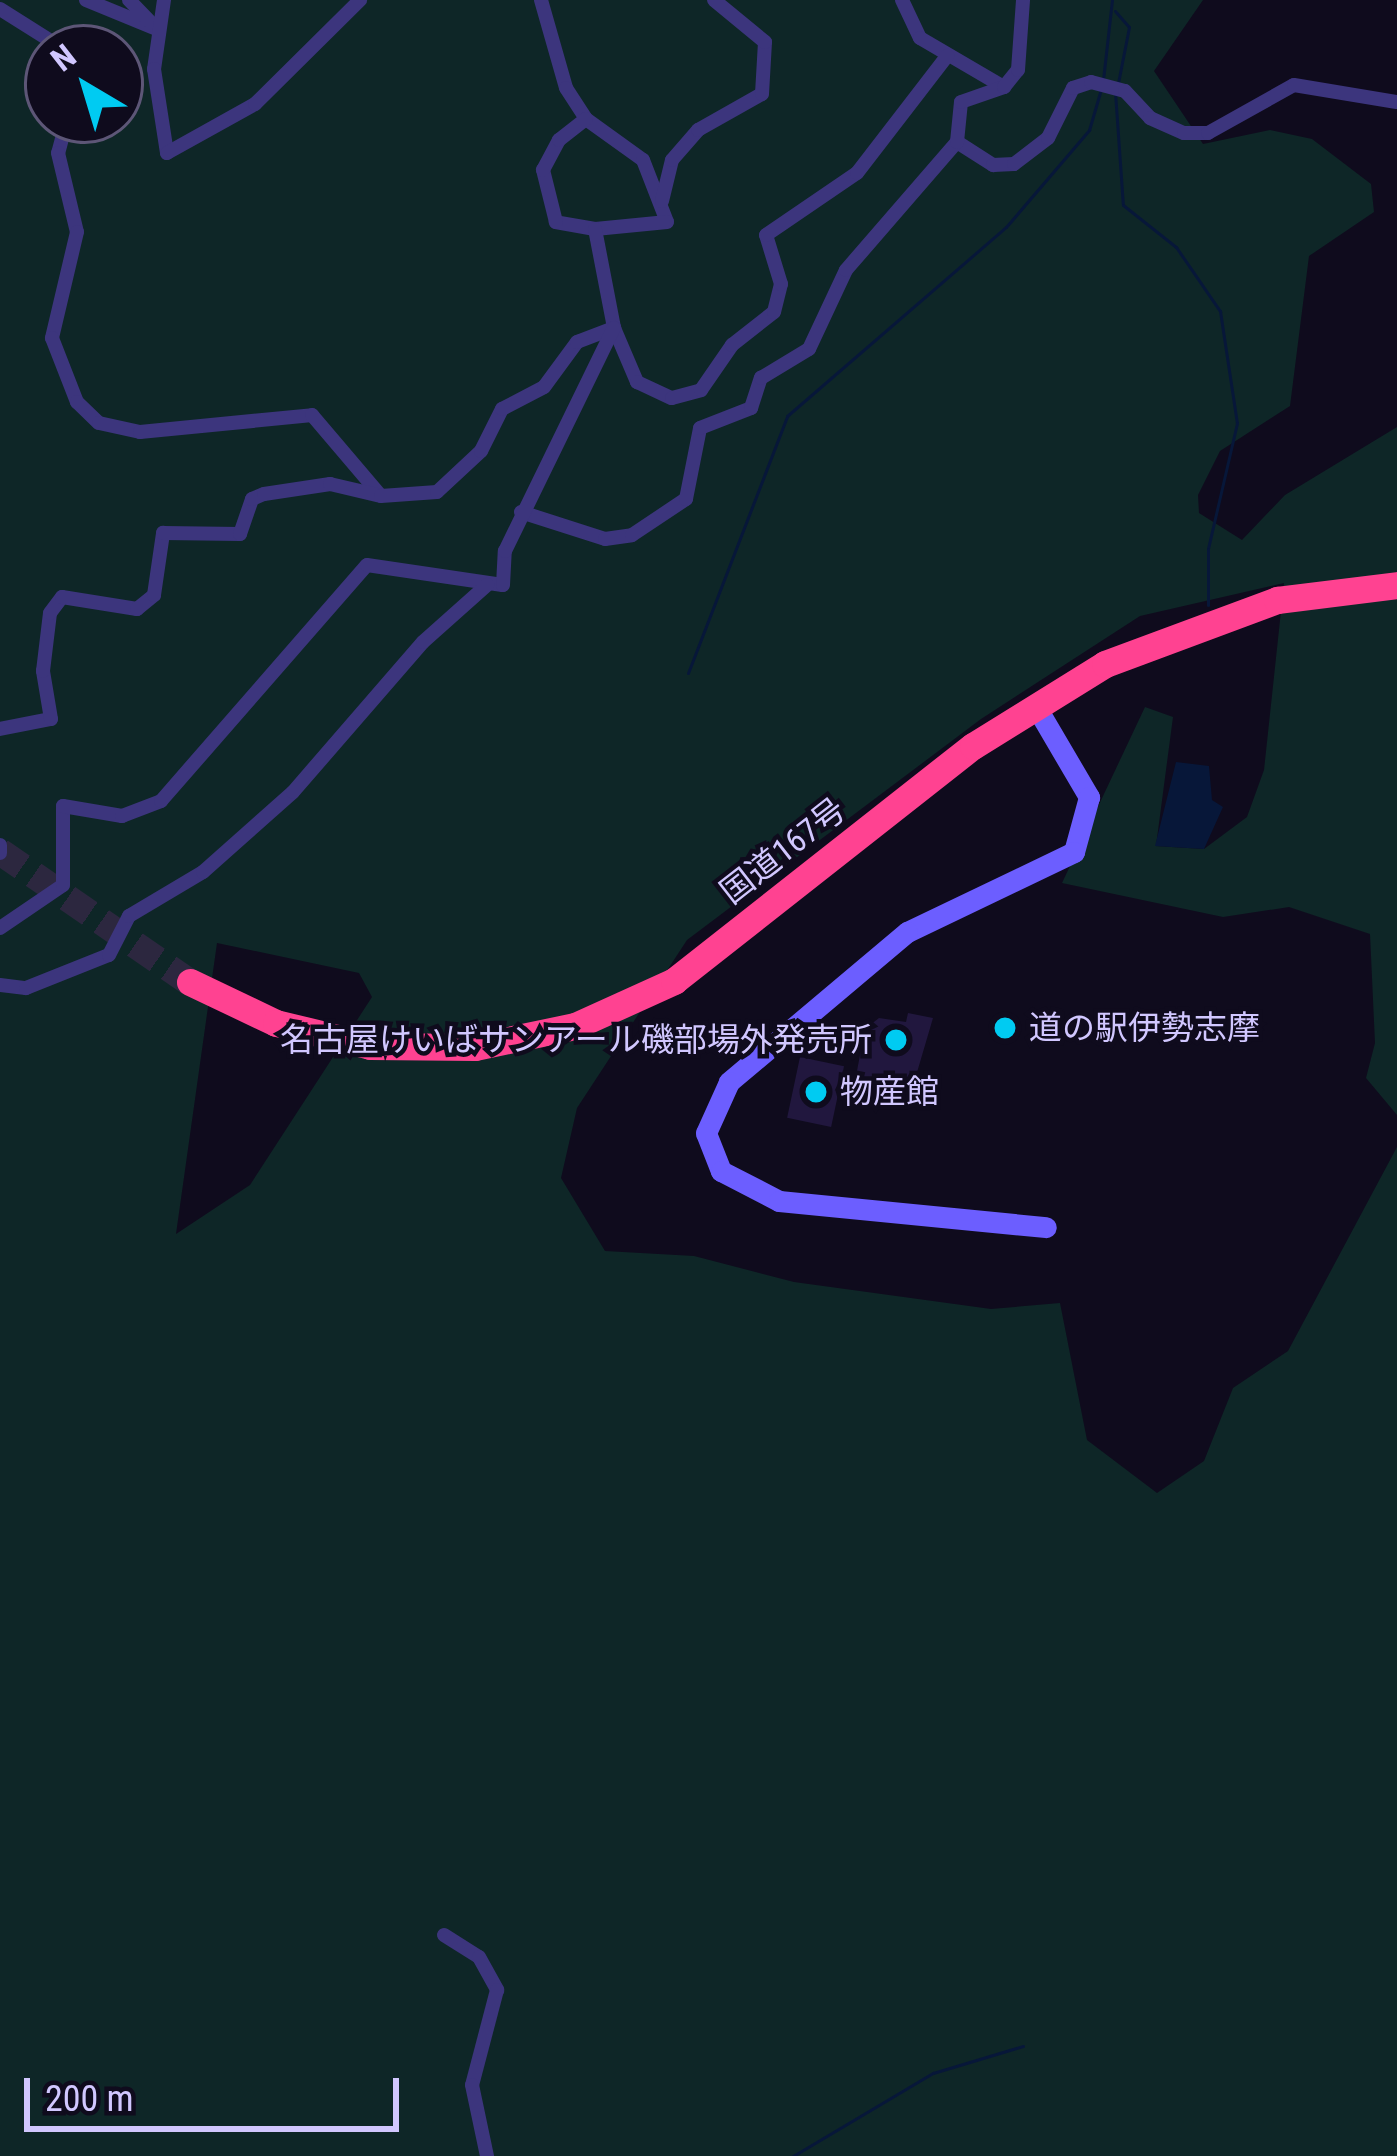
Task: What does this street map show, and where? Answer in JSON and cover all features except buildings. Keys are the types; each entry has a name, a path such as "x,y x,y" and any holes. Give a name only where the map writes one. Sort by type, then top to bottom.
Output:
{"highway":[{"name":"国道167号","path":"190,982 276,1023 370,1046 476,1047 575,1026 705,960 1035,705 1233,612 1397,585"}],"street":[{"path":"86,0 159,30"},
{"path":"129,0 159,30"},
{"path":"164,0 154,69 167,152 255,104 360,0"},
{"path":"541,0 556,68 586,119 634,151 662,201 667,222 596,229 556,222 543,184 548,155 586,119"},
{"path":"662,201 672,160 698,130 762,94 765,42 714,0"},
{"path":"902,0 920,38 1004,87"},
{"path":"521,512 605,539 632,535 686,499 700,428 751,407 761,378 809,349 846,270 957,142 961,102 1004,87 1018,70 1023,0"},
{"path":"596,229 614,328 637,382 672,398 701,390 732,345 774,312 781,284 766,235 857,173 947,56"},
{"path":"957,142 993,166 1014,164 1048,138 1072,88 1091,82 1125,91 1150,118 1184,134 1208,133 1294,85 1397,102"},
{"path":"60,144 58,153 77,232 52,338 77,402 99,423 140,432 312,416 381,496"},
{"path":"0,729 51,719 43,676 56,601 124,613 147,603 163,533 240,534 252,499 297,487 353,486 381,496 437,492 481,451 502,409 544,387 577,342 614,328"},
{"path":"0,928 63,885 63,806 122,816 161,801 367,565 487,585 505,582 505,551 521,512 614,328"},
{"path":"0,985 26,988 109,955 129,916 203,872 293,791 423,642 487,585"},
{"path":"1035,705 1089,797 1074,852 908,932 729,1082 706,1132 721,1171 779,1201 1046,1227"},
{"path":"444,1935 478,1957 497,1990 472,2085 487,2156"}],"green space":[{"path":"0,0 1203,0 1154,71 1203,144 1270,130 1312,139 1371,184 1374,212 1309,256 1290,406 1220,451 1198,495 1199,513 1242,540 1285,495 1397,427 1397,1115 1366,1078 1375,1043 1370,934 1289,907 1223,917 1062,883 1145,707 1173,717 1156,846 1204,849 1247,817 1264,770 1284,583 1140,616 981,719 687,940 577,1108 561,1178 605,1251 694,1256 794,1282 991,1309 1060,1303 1087,1440 1157,1493 1204,1461 1233,1388 1288,1351 1397,1147 1397,2156 0,2156","holes":["217,943 359,973 372,997 250,1185 176,1234"]}],"water":[{"path":"1176,762 1209,766 1212,800 1223,807 1204,849 1155,846"}],"waterway":[{"path":"1103,80 1112,0"},
{"path":"1115,11 1129,27 1118,83"},
{"path":"688,673 787,416 1006,227 1089,130 1101,89"},
{"path":"1115,92 1123,205 1176,247 1220,311 1237,423 1208,549 1208,605"},
{"path":"793,2156 933,2073 1023,2046"}],"tunnel":[{"path":"0,851 190,982"}],"place":[{"name":"道の駅伊勢志摩","path":"1005,1028"},
{"name":"名古屋けいばサンアール磯部場外発売所","path":"896,1040"},
{"name":"物産館","path":"816,1092"}]}
